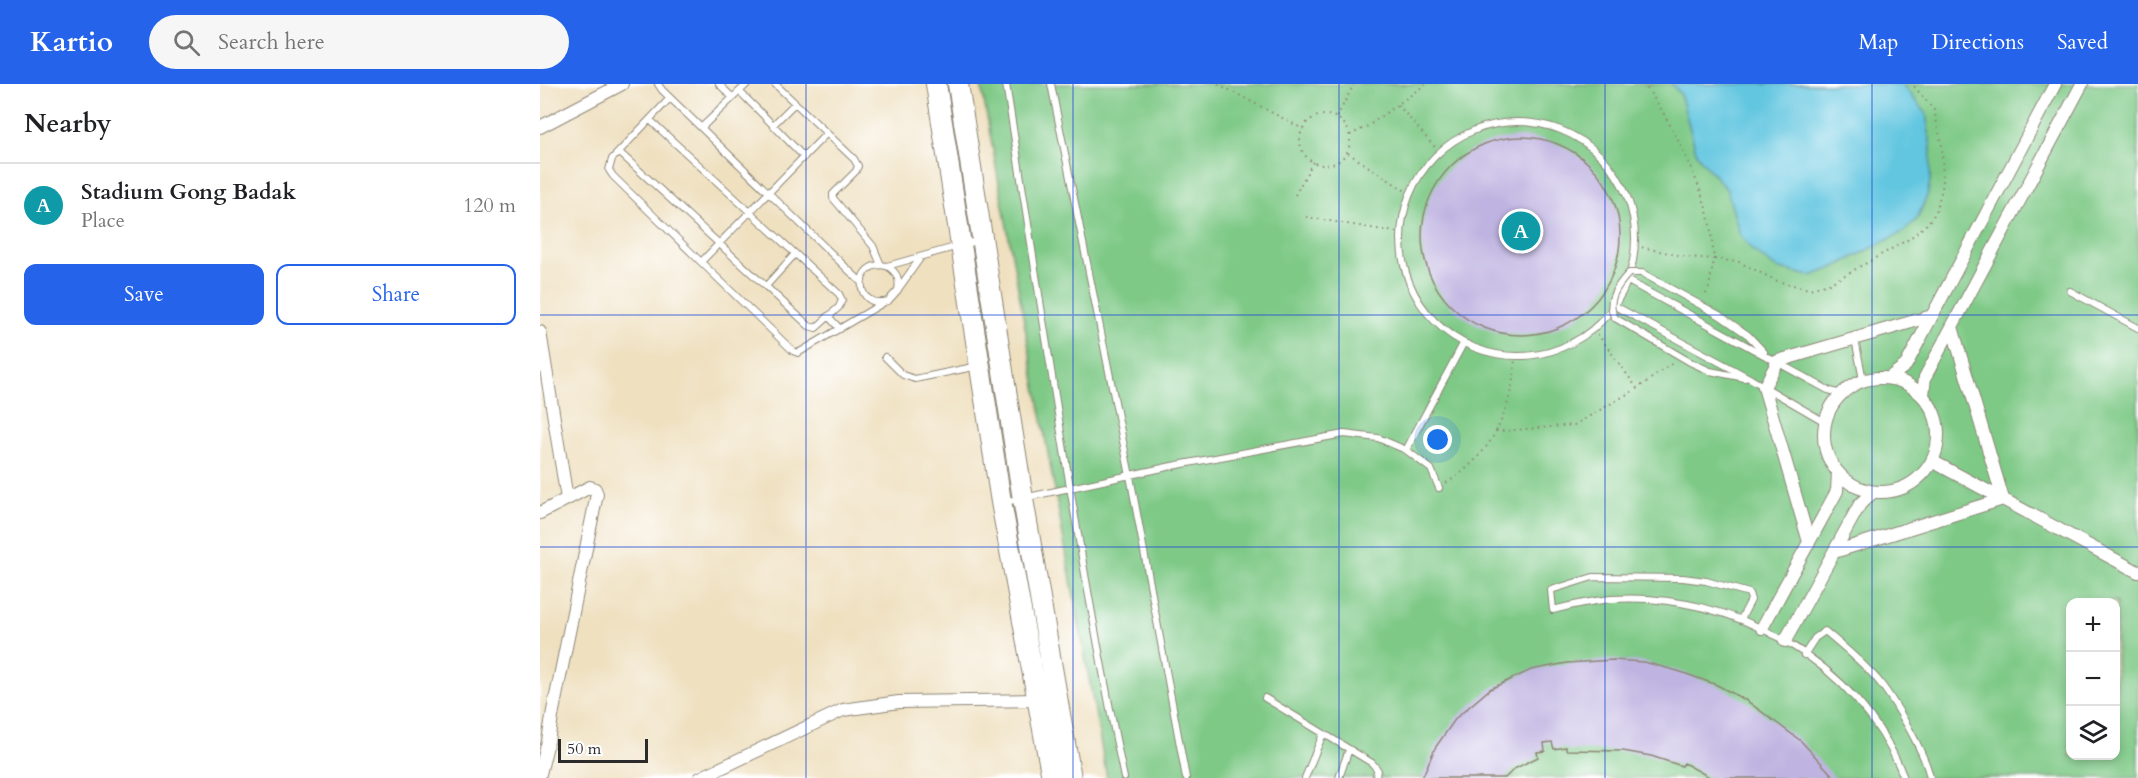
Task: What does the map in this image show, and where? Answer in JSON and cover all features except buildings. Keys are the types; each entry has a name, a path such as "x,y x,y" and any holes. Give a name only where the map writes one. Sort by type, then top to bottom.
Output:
{"main road":[{"path":"936,84 1001,502 1052,778"},
{"path":"958,84 1023,499 1071,778"}],"street":[{"path":"540,127 622,84"},
{"path":"1889,378 1906,365 2055,84"},
{"path":"1923,396 1925,377 2082,84"},
{"path":"1809,542 1764,387 1772,358 1855,339 1932,316"},
{"path":"1952,327 2003,499"},
{"path":"540,332 567,499"},
{"path":"1876,377 1889,378 1908,384 1923,396 1933,410 1938,427 1938,445 1932,461 1924,473 1901,489 1887,492 1860,489 1838,472 1826,449 1824,435 1829,412 1841,394 1863,380 1876,377"},
{"path":"1932,461 2138,572"},
{"path":"1762,628 1837,491 1838,472"},
{"path":"540,513 590,487 595,489 597,494 540,774"},
{"path":"1785,641 1860,504 1873,492"},
{"path":"1834,552 2003,499"},
{"path":"699,778 843,711 899,702 1036,699"}],"lane":[{"path":"658,84 861,282"},
{"path":"719,84 733,98"},
{"path":"701,128 747,84"},
{"path":"775,84 854,159 858,166 856,171 833,194 833,198 873,246 884,266 896,273 898,290"},
{"path":"1006,84 1071,489 1124,778"},
{"path":"1051,84 1130,476 1186,778"},
{"path":"740,92 804,157"},
{"path":"670,98 612,159 609,170 792,351 804,351 892,298 921,256"},
{"path":"773,125 795,103"},
{"path":"619,152 812,328 816,328 839,307 842,300 839,294 650,120"},
{"path":"1498,123 1538,123 1563,130 1597,151 1606,160 1627,194 1634,219 1636,246 1628,281 1616,306 1594,330 1570,345 1543,355 1515,357 1493,355 1463,344 1434,322 1413,292 1402,257 1401,232 1410,194 1423,172 1440,153 1461,137 1498,123"},
{"path":"701,262 827,133"},
{"path":"883,303 867,298 861,288 863,276 870,268 982,240"},
{"path":"766,286 795,254"},
{"path":"1751,379 1719,374 1690,362 1615,318 1610,307 1612,296 1629,273 1642,273 1719,315 1748,334 1772,358"},
{"path":"1628,281 1828,390 1841,394"},
{"path":"2070,291 2138,328"},
{"path":"1616,306 1826,422"},
{"path":"828,316 840,329"},
{"path":"1855,339 1863,380"},
{"path":"1407,450 1463,344"},
{"path":"885,357 903,375 915,379 979,366"},
{"path":"1001,502 1344,434 1378,438 1407,450 1431,469 1439,488"},
{"path":"1741,619 1751,600 1749,593 1706,581 1683,578 1593,577 1551,590 1553,610 1612,599 1649,599 1693,606 1741,619 1762,628 1785,641 1840,683 1871,716 1898,762 1904,778"},
{"path":"1804,655 1815,638 1825,632 1849,651 1878,680 1910,730 1928,768 1930,778"},
{"path":"1265,698 1372,764 1377,770 1376,778"},
{"path":"1305,778 1323,734"},
{"path":"1338,778 1349,749"}],"path":[{"path":"1218,84 1303,129"},
{"path":"1336,117 1354,84"},
{"path":"1350,135 1368,126 1426,84"},
{"path":"1643,84 1663,112 1689,165 1706,208 1714,259 1709,288 1700,304"},
{"path":"1636,246 1687,257 1739,262 1777,281 1809,289 1829,284 1909,238 1927,224 1936,212 1943,184 1942,146 1934,110 1912,84"},
{"path":"1397,105 1440,153"},
{"path":"1326,114 1336,117 1347,127 1350,135 1347,152 1336,163 1328,165 1313,162 1302,150 1300,142 1303,129 1310,120 1317,116 1326,114"},
{"path":"1347,152 1410,194"},
{"path":"1295,195 1313,162"},
{"path":"1306,217 1401,232"},
{"path":"1594,330 1638,388"},
{"path":"1439,488 1469,467 1484,450 1496,430 1506,412 1512,393 1515,357"},
{"path":"1496,430 1574,426 1638,388 1681,357"}],"green space":[{"path":"981,84 2138,84 2138,778 1107,778"}],"water":[{"path":"1671,84 1902,84 1926,113 1931,147 1930,182 1927,196 1917,219 1903,232 1831,269 1810,276 1776,268 1752,250 1740,235 1727,190 1697,155 1680,93"}],"place":[{"name":"Stadium Gong Badak","path":"1521,231"}]}
